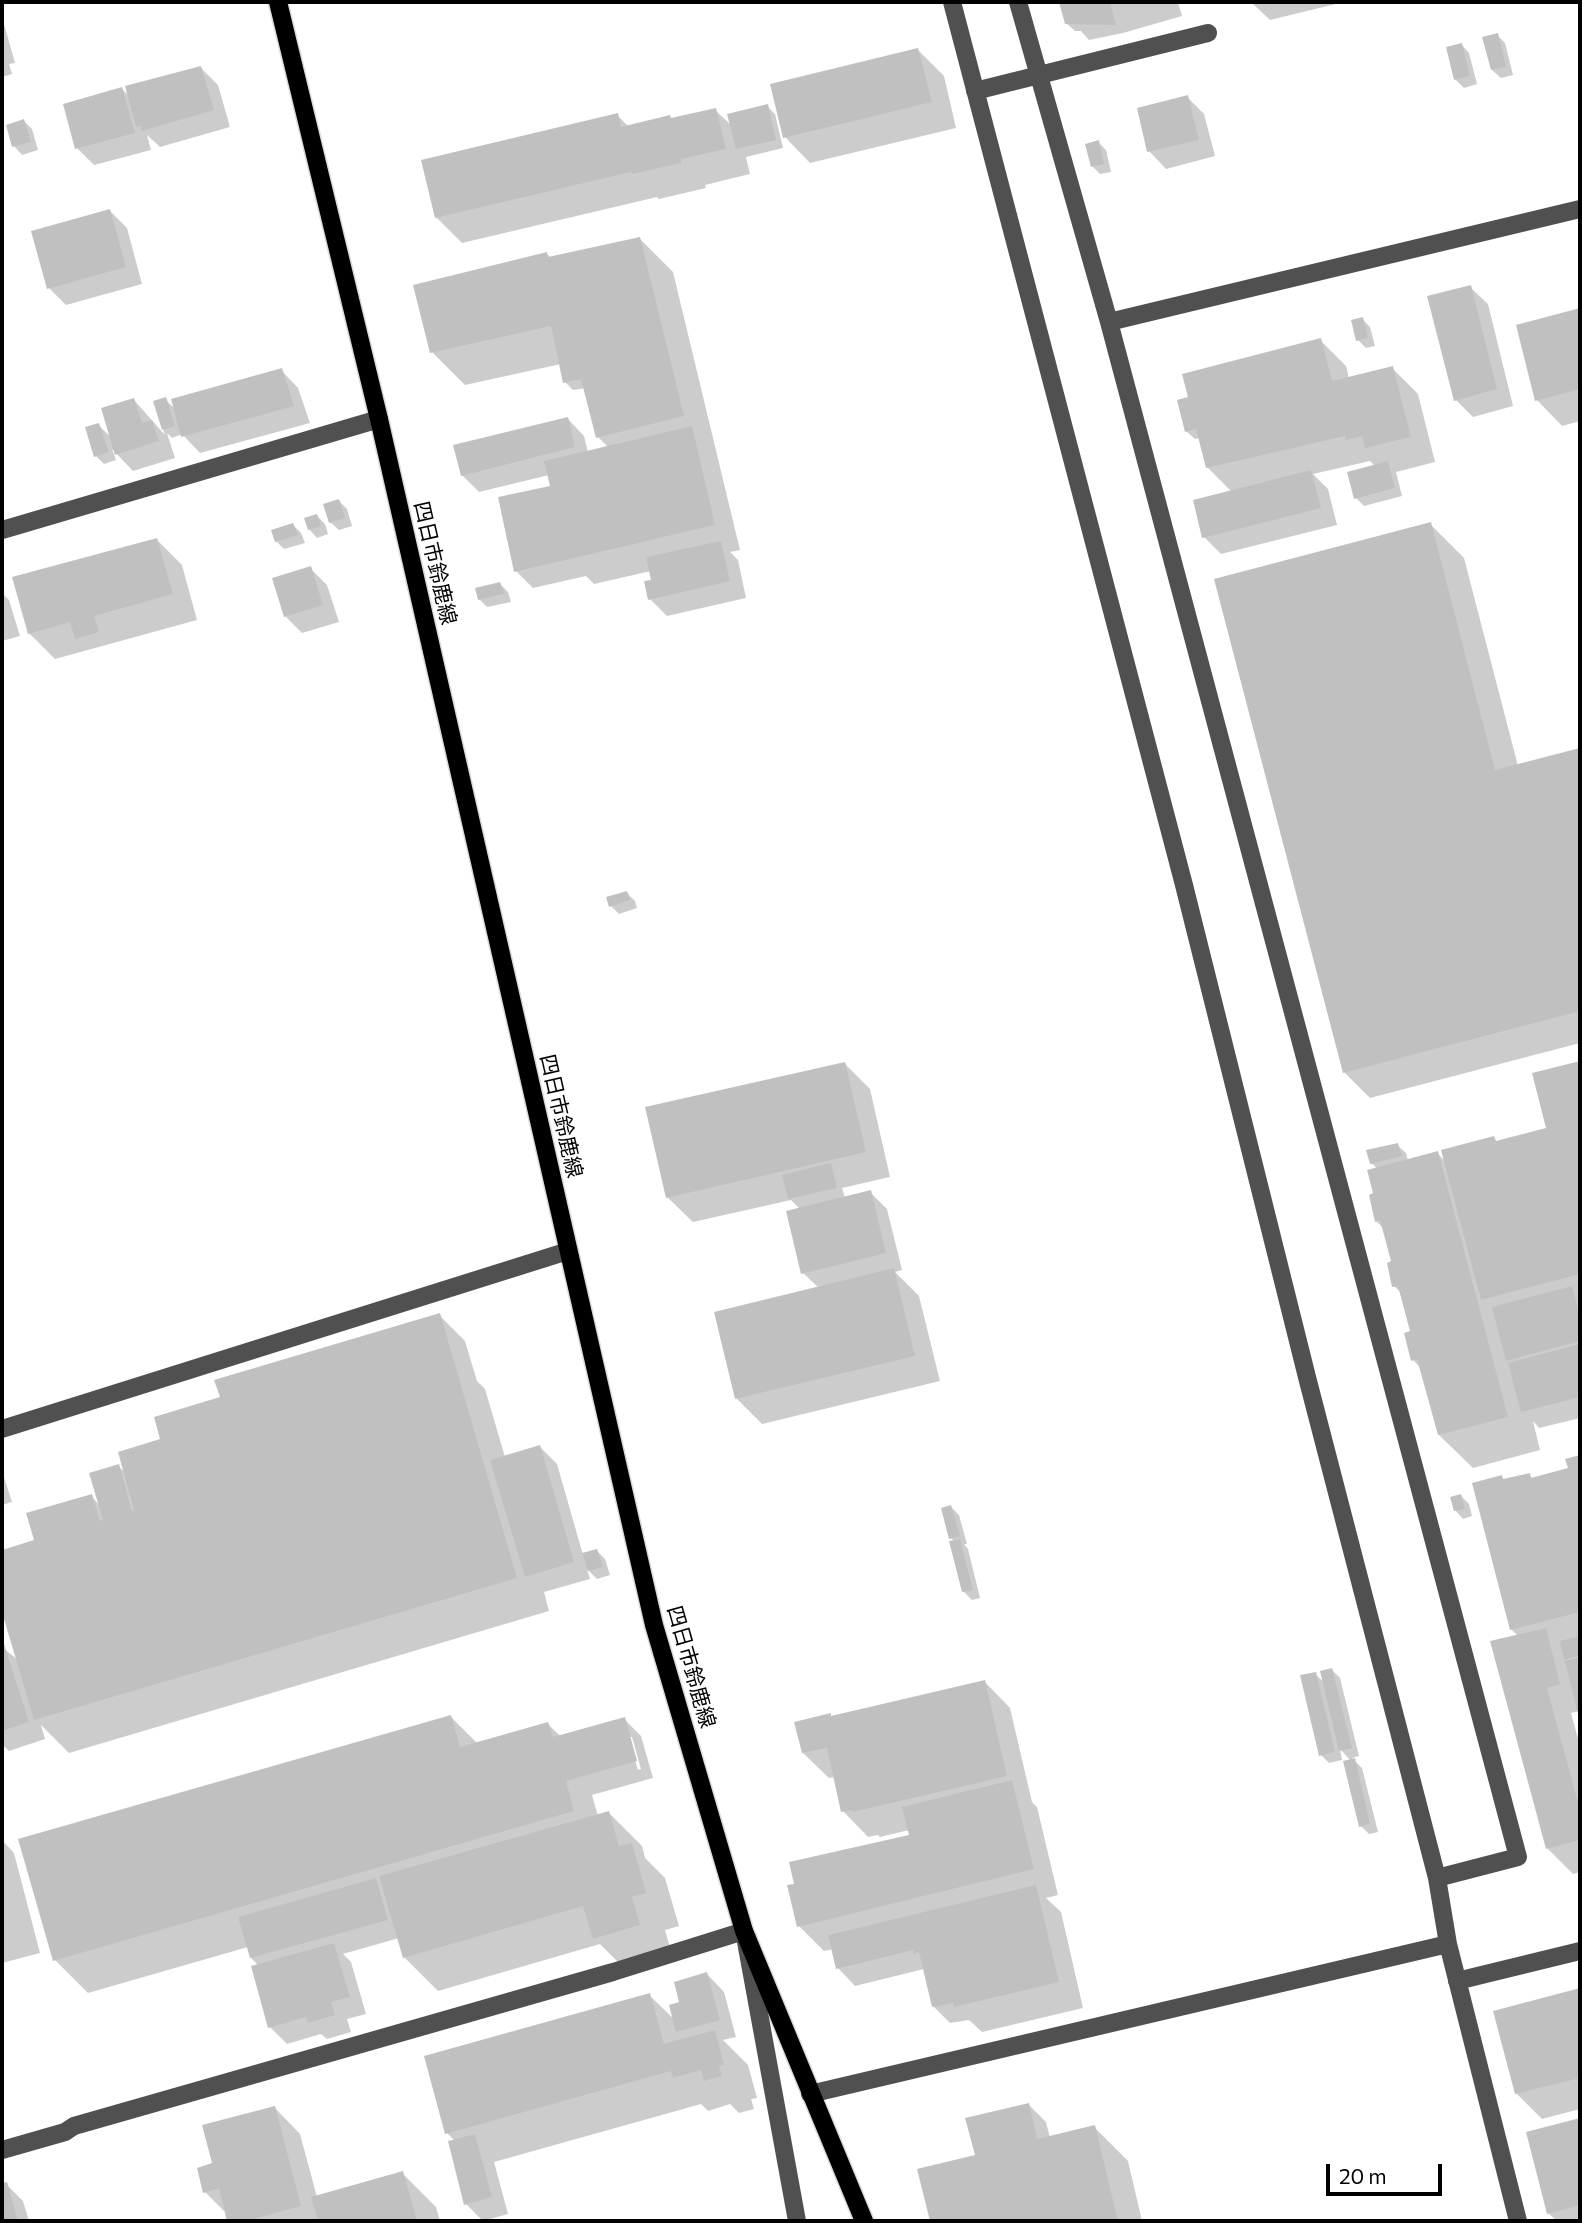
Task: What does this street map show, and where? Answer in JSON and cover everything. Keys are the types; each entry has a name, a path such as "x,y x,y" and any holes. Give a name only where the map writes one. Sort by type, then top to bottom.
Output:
{"main road":[{"name":"四日市鈴鹿線","path":"278,2 379,419 654,1625 744,1931 864,2221"}],"street":[{"path":"952,2 1184,886 1308,1381 1437,1878 1448,1944 1518,2221"},
{"path":"1018,2 1109,322 1518,1857 1437,1878"},
{"path":"975,91 1209,33"},
{"path":"1109,322 1580,209"},
{"path":"2,530 379,419"},
{"path":"2,1429 568,1251"},
{"path":"2,2150 65,2132 87,2122 613,1972 744,1931 797,2221"},
{"path":"810,2094 1448,1944"},
{"path":"1457,1981 1580,1951"}],"building":[{"path":"1059,2 1110,2 1116,25 1065,24"},
{"path":"1498,33 1506,67 1491,70 1482,37"},
{"path":"1462,43 1470,76 1454,80 1446,47"},
{"path":"918,48 932,102 783,138 770,84"},
{"path":"201,66 214,110 142,131 140,125 136,127 125,86"},
{"path":"122,87 135,133 75,149 63,104"},
{"path":"1188,95 1199,140 1147,152 1137,108"},
{"path":"768,104 776,140 736,149 727,114"},
{"path":"716,108 726,149 681,159 682,163 632,174 631,172 435,218 421,160 618,113 621,127 670,115 671,118"},
{"path":"24,119 31,142 12,147 6,125"},
{"path":"1099,140 1104,164 1091,167 1085,144"},
{"path":"110,209 126,267 47,289 31,231"},
{"path":"640,237 684,416 596,438 581,379 563,383 551,326 430,353 413,285 547,252 548,257"},
{"path":"1471,285 1497,389 1454,401 1427,296"},
{"path":"1580,308 1580,389 1535,401 1516,325"},
{"path":"1363,317 1368,338 1356,341 1351,320"},
{"path":"1321,338 1332,381 1393,366 1411,437 1365,448 1362,436 1346,440 1345,436 1206,468 1196,429 1185,432 1177,400 1188,397 1182,374"},
{"path":"282,368 294,406 181,437 171,399"},
{"path":"166,397 175,426 162,430 153,401"},
{"path":"134,398 142,423 152,420 159,441 115,455 101,408"},
{"path":"568,417 575,447 461,476 453,445"},
{"path":"99,423 109,452 94,457 85,427"},
{"path":"692,426 715,525 514,572 498,497 550,486 544,461"},
{"path":"1388,461 1395,488 1354,499 1347,472"},
{"path":"1311,470 1321,508 1202,538 1193,500"},
{"path":"339,499 345,518 329,523 323,504"},
{"path":"317,514 321,526 308,530 304,518"},
{"path":"1431,522 1495,770 1580,748 1580,1011 1343,1073 1214,579"},
{"path":"293,523 298,535 275,542 271,530"},
{"path":"157,538 173,594 94,616 99,632 75,639 70,622 28,634 12,577"},
{"path":"721,541 730,581 648,600 644,581 651,580 646,557"},
{"path":"311,566 323,605 284,617 272,578"},
{"path":"500,582 504,594 478,600 475,588"},
{"path":"627,891 630,900 609,907 606,897"},
{"path":"1580,1061 1580,1274 1481,1300 1441,1150 1494,1136 1496,1141 1546,1128 1532,1073"},
{"path":"845,1062 866,1152 666,1198 645,1107"},
{"path":"1398,1143 1402,1156 1370,1164 1366,1150"},
{"path":"1438,1151 1508,1417 1438,1435 1417,1359 1411,1361 1404,1333 1410,1331 1398,1286 1392,1287 1387,1263 1391,1261 1380,1220 1375,1222 1369,1195 1373,1193 1367,1170"},
{"path":"831,1163 837,1188 788,1199 782,1175"},
{"path":"871,1190 886,1253 801,1274 786,1211"},
{"path":"894,1268 915,1356 735,1399 714,1312"},
{"path":"1572,1286 1580,1317 1580,1341 1506,1361 1492,1307"},
{"path":"440,1313 517,1578 34,1720 2,1612 2,1550 34,1540 26,1513 92,1494 100,1521 103,1520 89,1473 119,1464 132,1511 134,1510 118,1452 160,1439 154,1417 220,1397 214,1380"},
{"path":"1580,1344 1580,1397 1521,1412 1508,1363"},
{"path":"540,1445 574,1562 525,1577 490,1460"},
{"path":"1580,1455 1580,1612 1510,1630 1472,1483 1502,1475 1503,1479 1530,1473 1531,1478 1568,1468 1565,1459"},
{"path":"1461,1494 1465,1509 1454,1511 1450,1497"},
{"path":"951,1505 960,1536 949,1539 941,1508"},
{"path":"960,1539 973,1590 962,1592 949,1541"},
{"path":"597,1549 603,1567 588,1571 582,1553"},
{"path":"1546,1628 1560,1684 1547,1688 1577,1799 1580,1798 1580,1840 1546,1849 1490,1641"},
{"path":"1580,1636 1580,1655 1564,1660 1560,1641"},
{"path":"4,1644 29,1722 2,1731 2,1645"},
{"path":"1580,1657 1580,1718 1579,1718 1565,1661"},
{"path":"1332,1668 1352,1748 1339,1751 1320,1671"},
{"path":"1316,1672 1335,1752 1319,1756 1300,1675"},
{"path":"985,1680 1007,1776 853,1812 841,1812 827,1748 802,1753 794,1722"},
{"path":"451,1715 460,1747 548,1722 553,1737 625,1717 637,1761 566,1781 574,1811 53,1961 18,1839"},
{"path":"1355,1758 1370,1824 1359,1827 1343,1761"},
{"path":"1012,1780 1034,1869 797,1927 787,1885 794,1884 789,1862 909,1835 902,1807"},
{"path":"609,1811 619,1846 632,1843 646,1893 632,1897 640,1925 593,1939 583,1906 403,1958 379,1876"},
{"path":"376,1878 388,1920 250,1958 238,1917"},
{"path":"1036,1885 1059,1982 954,2007 954,2003 932,2007 919,1952 914,1954 913,1950 836,1969 828,1935"},
{"path":"334,1943 350,1997 331,2002 335,2015 308,2023 306,2017 268,2028 251,1966"},
{"path":"707,1972 720,2020 676,2032 669,2005 679,2002 674,1982"},
{"path":"1580,1988 1580,2078 1515,2094 1493,2011"},
{"path":"650,1993 664,2044 715,2030 724,2065 719,2066 722,2076 704,2081 701,2070 673,2078 671,2071 445,2134 424,2056"},
{"path":"1029,2103 1037,2139 1095,2125 1118,2221 930,2221 917,2169 975,2155 965,2118"},
{"path":"275,2106 301,2206 257,2218 258,2221 227,2221 219,2188 203,2193 197,2168 212,2163 202,2125"},
{"path":"1580,2118 1580,2205 1547,2214 1526,2132"},
{"path":"475,2134 492,2197 464,2205 448,2141"},
{"path":"403,2171 417,2221 318,2221 311,2197"},
{"path":"7,2182 18,2221 2,2221 2,2183"}]}
